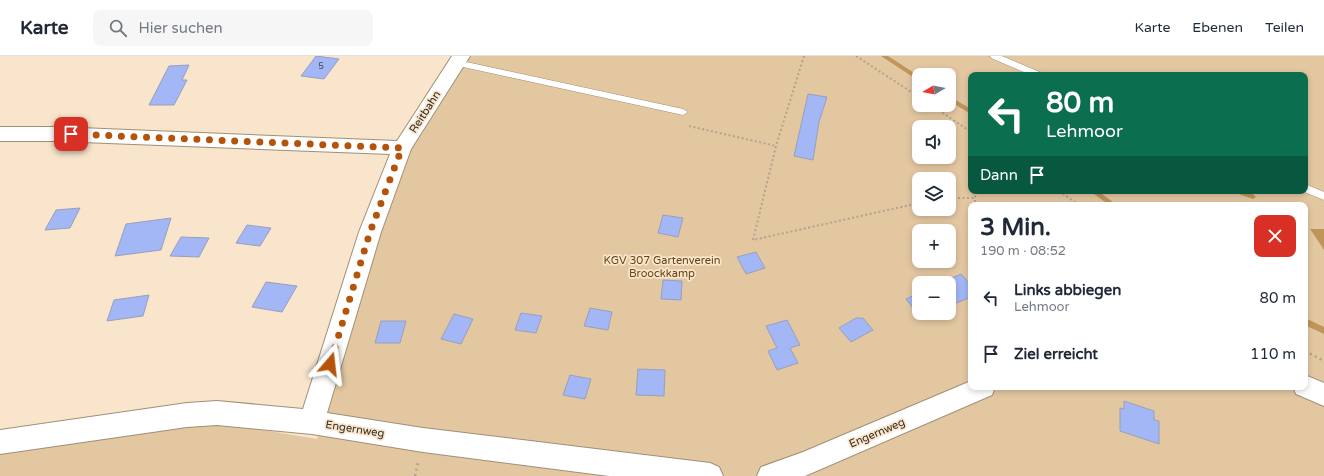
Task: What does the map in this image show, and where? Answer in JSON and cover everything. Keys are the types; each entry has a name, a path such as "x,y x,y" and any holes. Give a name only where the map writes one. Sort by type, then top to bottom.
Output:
{"street":[{"name":"Reitbahn","path":"312,422 370,232 402,148 459,59"},
{"path":"0,134 56,134 402,148"},
{"path":"1308,388 1324,396"},
{"name":"Engernweg","path":"770,476 806,463 976,390"},
{"name":"Engernweg","path":"0,442 187,415 217,413 312,422 423,440 710,476"}],"lane":[{"path":"994,56 1032,72"},
{"path":"459,59 683,112"},
{"path":"1308,189 1324,196"}],"path":[{"path":"804,56 776,146 753,240 912,205"},
{"path":"856,56 912,92"},
{"path":"683,112 690,127 776,146"},
{"path":"941,112 968,130"},
{"path":"974,194 975,202"},
{"path":"1063,194 1075,202"},
{"path":"956,198 974,198"},
{"path":"1308,352 1324,360"}],"green space":[{"name":"KGV 307 Gartenverein Broockkamp","path":"471,56 1324,56 1324,229 1310,229 1324,250 1324,387 1308,379 1308,202 968,202 968,390 1294,390 1324,406 1324,476 0,476 0,447 191,418 317,439 384,214 417,134"}],"shaded area":[{"path":"1310,229 1324,229 1324,250"}],"building":[{"path":"316,56 339,59 324,79 301,76"},
{"path":"189,65 182,80 187,80 174,105 149,105 169,66"},
{"path":"808,94 827,97 819,122 813,160 794,156"},
{"path":"80,208 70,228 45,230 56,210"},
{"path":"663,215 683,218 678,237 658,233"},
{"path":"171,218 161,250 115,256 126,224"},
{"path":"247,225 271,228 260,246 236,243"},
{"path":"181,237 209,238 199,257 170,256"},
{"path":"756,252 765,268 746,274 737,257"},
{"path":"961,274 968,282 968,298 956,303 956,276"},
{"path":"663,280 682,281 681,300 661,299"},
{"path":"266,282 297,286 282,312 252,307"},
{"path":"149,295 143,316 107,321 114,300"},
{"path":"912,296 912,307 906,299"},
{"path":"590,308 612,312 608,330 584,326"},
{"path":"521,313 542,316 536,333 515,330"},
{"path":"454,314 473,319 461,344 441,339"},
{"path":"856,318 863,318 873,330 851,342 839,328"},
{"path":"787,320 800,345 790,348 798,363 777,370 768,351 777,348 766,326"},
{"path":"381,321 406,321 400,343 375,343"},
{"path":"638,369 665,370 664,396 636,395"},
{"path":"570,375 591,379 585,399 563,395"},
{"path":"1124,401 1154,411 1154,420 1159,421 1159,444 1120,431 1120,408 1124,409"}],"waterway":[{"path":"884,56 912,74"},
{"path":"956,102 968,110"},
{"path":"1098,194 1110,202"},
{"path":"1246,194 1253,197"},
{"path":"1308,323 1324,331"}],"route":[{"path":"71,134 402,148 370,232 330,364"}]}
